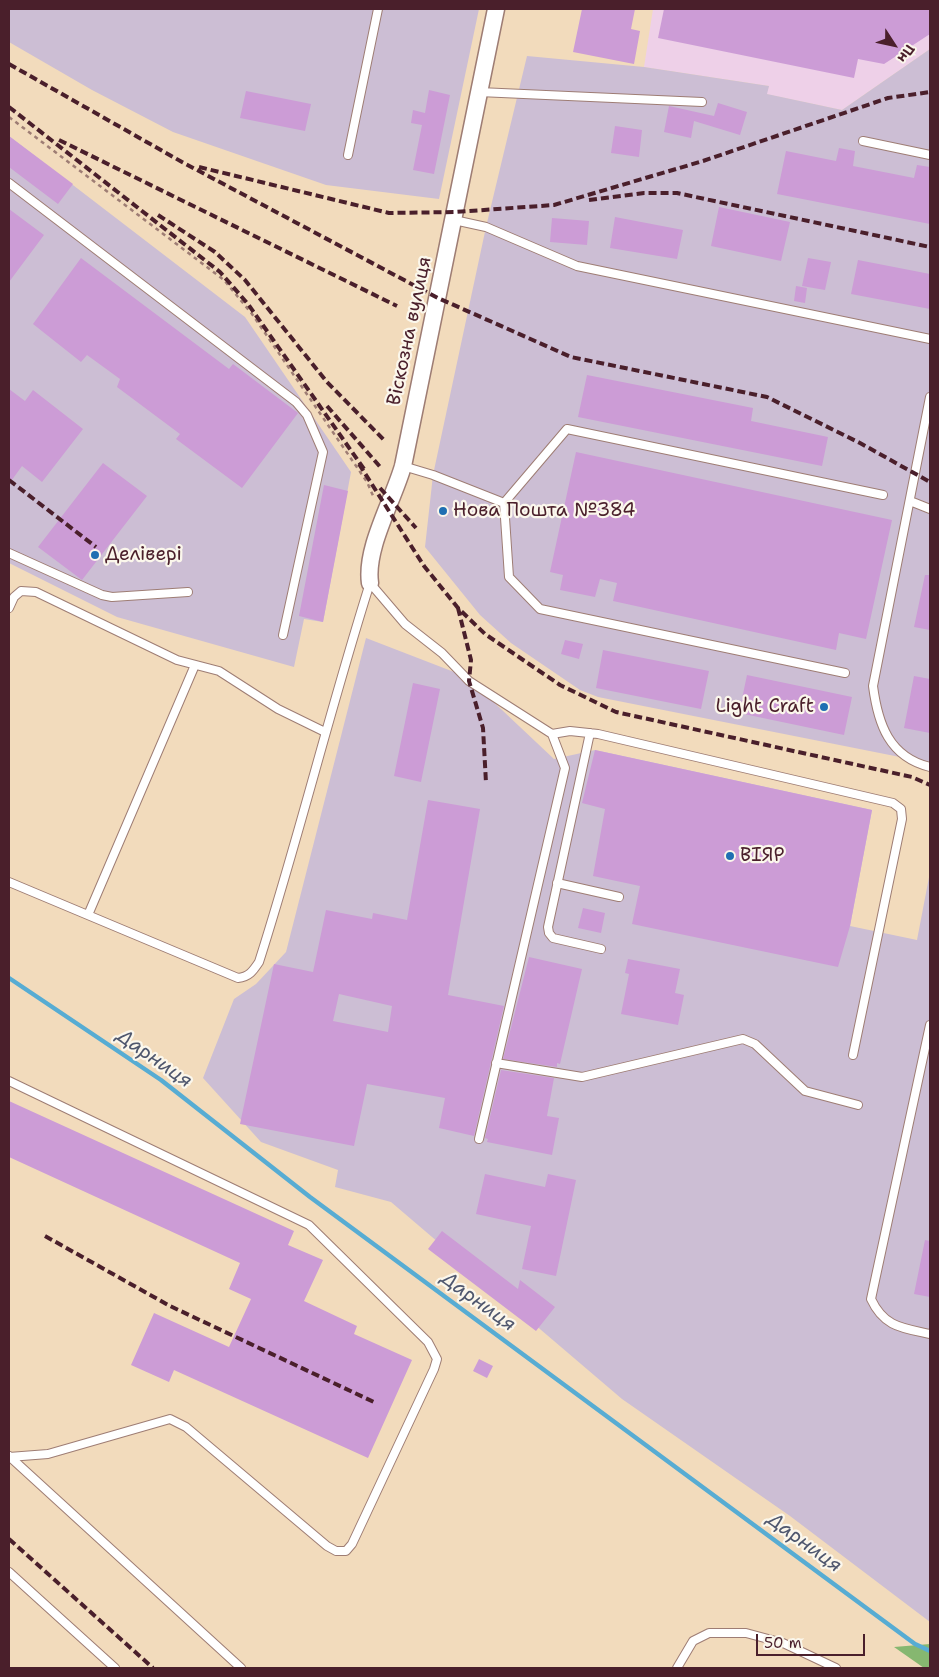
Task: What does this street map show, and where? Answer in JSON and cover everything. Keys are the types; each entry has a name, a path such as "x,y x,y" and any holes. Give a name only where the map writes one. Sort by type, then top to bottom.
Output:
{"street":[{"name":"Віскозна вулиця","path":"370,583 368,570 403,466 496,9"}],"lane":[{"path":"348,155 378,9"},
{"path":"479,92 702,102"},
{"path":"863,141 930,155"},
{"path":"9,183 296,402 307,415 323,452 283,635"},
{"path":"454,220 486,227 577,266 930,339"},
{"path":"930,397 873,686 876,712 884,733 899,752 922,765 930,767"},
{"path":"845,672 540,609 509,577 504,503 567,429 883,495"},
{"path":"403,466 433,475 504,503"},
{"path":"910,501 930,509"},
{"path":"9,553 102,595 123,597 188,592"},
{"path":"370,583 405,624 442,653 470,681 552,734 565,768 479,1139"},
{"name":"Віскозна вулиця","path":"88,915 230,975 245,978 259,962 282,890 346,656 370,583"},
{"path":"9,608 14,597 21,591 36,592 177,660 219,671 278,709 325,732"},
{"path":"9,882 88,915 195,665"},
{"path":"552,734 570,731 590,733 893,803 901,808 902,819 853,1055"},
{"path":"590,733 548,927 549,933 559,940 601,949"},
{"path":"557,883 619,897"},
{"path":"930,1025 871,1299 883,1318 902,1328 930,1334"},
{"path":"496,1063 582,1077 743,1039 755,1044 805,1091 858,1105"},
{"path":"9,1081 308,1225 428,1342 437,1359 352,1544 346,1551 336,1551 327,1546 186,1427 170,1418 48,1454 9,1456"},
{"path":"9,1456 241,1668"},
{"path":"9,1572 115,1668"},
{"path":"677,1668 693,1641 709,1633 746,1633 783,1643 836,1668"}],"path":[{"path":"9,117 224,280 252,314 367,482 383,521"}],"shaded area":[{"path":"9,9 479,9 439,199 326,185 173,132 92,90 9,42"},
{"path":"653,9 930,9 930,49 842,110 766,94 769,86 644,67"},
{"path":"930,49 930,763 598,697 580,690 511,643 480,615 425,547 433,475 486,227 527,56 644,67 769,86 767,94 842,110"},
{"path":"9,136 245,317 351,472 323,622 304,619 294,667 117,617 9,563"},
{"path":"366,638 467,677 554,759 595,750 872,810 850,926 917,940 930,872 930,1622 790,1516 622,1399 391,1202 335,1187 338,1170 261,1142 203,1078 234,999 256,984 286,952"}],"green space":[{"path":"930,1644 930,1668 924,1668 894,1647"}],"building":[{"path":"582,9 635,9 631,29 640,31 634,64 573,52"},
{"path":"664,9 930,9 930,34 884,64 858,59 854,78 658,38"},
{"path":"429,90 450,95 434,174 413,170 422,125 411,123 413,110 425,113"},
{"path":"246,91 311,104 305,131 240,118"},
{"path":"718,103 747,112 740,135 694,121 691,138 664,132 669,106 714,116"},
{"path":"615,126 642,130 639,157 611,153"},
{"path":"9,136 73,184 58,204 9,167"},
{"path":"839,148 855,151 853,166 914,178 917,165 930,167 930,224 777,194 786,151 836,161"},
{"path":"719,207 790,222 781,261 711,246"},
{"path":"9,209 44,235 9,282"},
{"path":"615,217 683,230 677,259 610,248"},
{"path":"552,218 589,221 587,245 550,242"},
{"path":"81,258 229,369 233,364 298,413 242,488 176,439 180,434 117,387 120,379 87,355 81,362 33,324"},
{"path":"808,258 831,262 825,290 802,286"},
{"path":"858,260 930,274 930,309 851,294"},
{"path":"796,286 807,288 805,303 794,301"},
{"path":"587,375 753,408 751,421 828,437 822,466 578,417"},
{"path":"9,389 25,401 33,390 83,429 42,482 22,466 9,484"},
{"path":"576,452 892,520 866,639 839,633 836,650 613,601 617,583 600,579 595,597 560,590 563,575 550,572"},
{"path":"103,463 147,496 82,580 38,547"},
{"path":"324,485 348,491 323,622 299,616"},
{"path":"925,575 930,575 930,630 914,627"},
{"path":"565,640 583,644 579,659 561,654"},
{"path":"603,650 709,671 701,709 596,688"},
{"path":"747,675 852,697 844,735 739,713"},
{"path":"914,676 930,679 930,733 904,728"},
{"path":"413,683 440,689 421,782 394,776"},
{"name":"ВІЯР","path":"595,750 872,810 850,926 838,967 632,924 640,886 593,876 605,809 582,803"},
{"path":"428,800 480,809 448,995 504,1006 474,1136 439,1128 445,1098 367,1084 354,1146 240,1124 274,964 313,972 326,910 372,919 373,913 407,920","holes":["339,994 392,1006 388,1032 333,1021"]},
{"path":"583,908 605,913 601,933 578,928"},
{"path":"529,957 582,969 560,1064 557,1063 557,1067 503,1059"},
{"path":"628,959 680,969 675,993 684,995 678,1025 621,1014 629,974 625,973"},
{"path":"501,1070 554,1078 547,1116 559,1118 552,1155 487,1142 488,1139 485,1138"},
{"path":"9,1101 294,1231 288,1245 323,1260 304,1301 357,1326 354,1334 412,1360 368,1458 174,1370 169,1382 131,1365 154,1313 229,1347 251,1299 229,1289 240,1263 9,1157"},
{"path":"485,1174 545,1187 548,1174 576,1180 556,1276 522,1269 531,1226 476,1214"},
{"path":"442,1231 518,1289 520,1280 555,1307 536,1331 428,1249"},
{"path":"925,1240 930,1241 930,1297 914,1294"},
{"path":"479,1359 493,1366 487,1378 473,1371"}],"waterway":[{"name":"Дарниця","path":"9,978 161,1080 310,1197 915,1644 930,1651"}],"railway":[{"path":"9,64 182,162 438,298 571,357 767,397 860,443 930,482"},
{"path":"199,167 389,213 455,212 554,205 703,161 888,98 930,92"},
{"path":"9,107 220,272 248,304 364,469"},
{"path":"59,140 397,306"},
{"path":"589,200 644,193 677,193 930,247"},
{"path":"158,215 215,252 245,280 327,382 384,440"},
{"path":"327,406 382,469"},
{"path":"359,464 424,566 458,608 485,634 560,685 616,712 912,777 930,785"},
{"path":"9,480 96,547"},
{"path":"380,488 416,528"},
{"path":"458,608 471,660 469,681 483,728 486,783"},
{"path":"45,1236 170,1306 376,1403"},
{"path":"9,1539 153,1668"}],"place":[{"name":"Нова Пошта №384","path":"443,511"},
{"name":"Делівері","path":"95,555"},
{"name":"Light Craft","path":"824,707"},
{"name":"ВІЯР","path":"730,856"}]}
